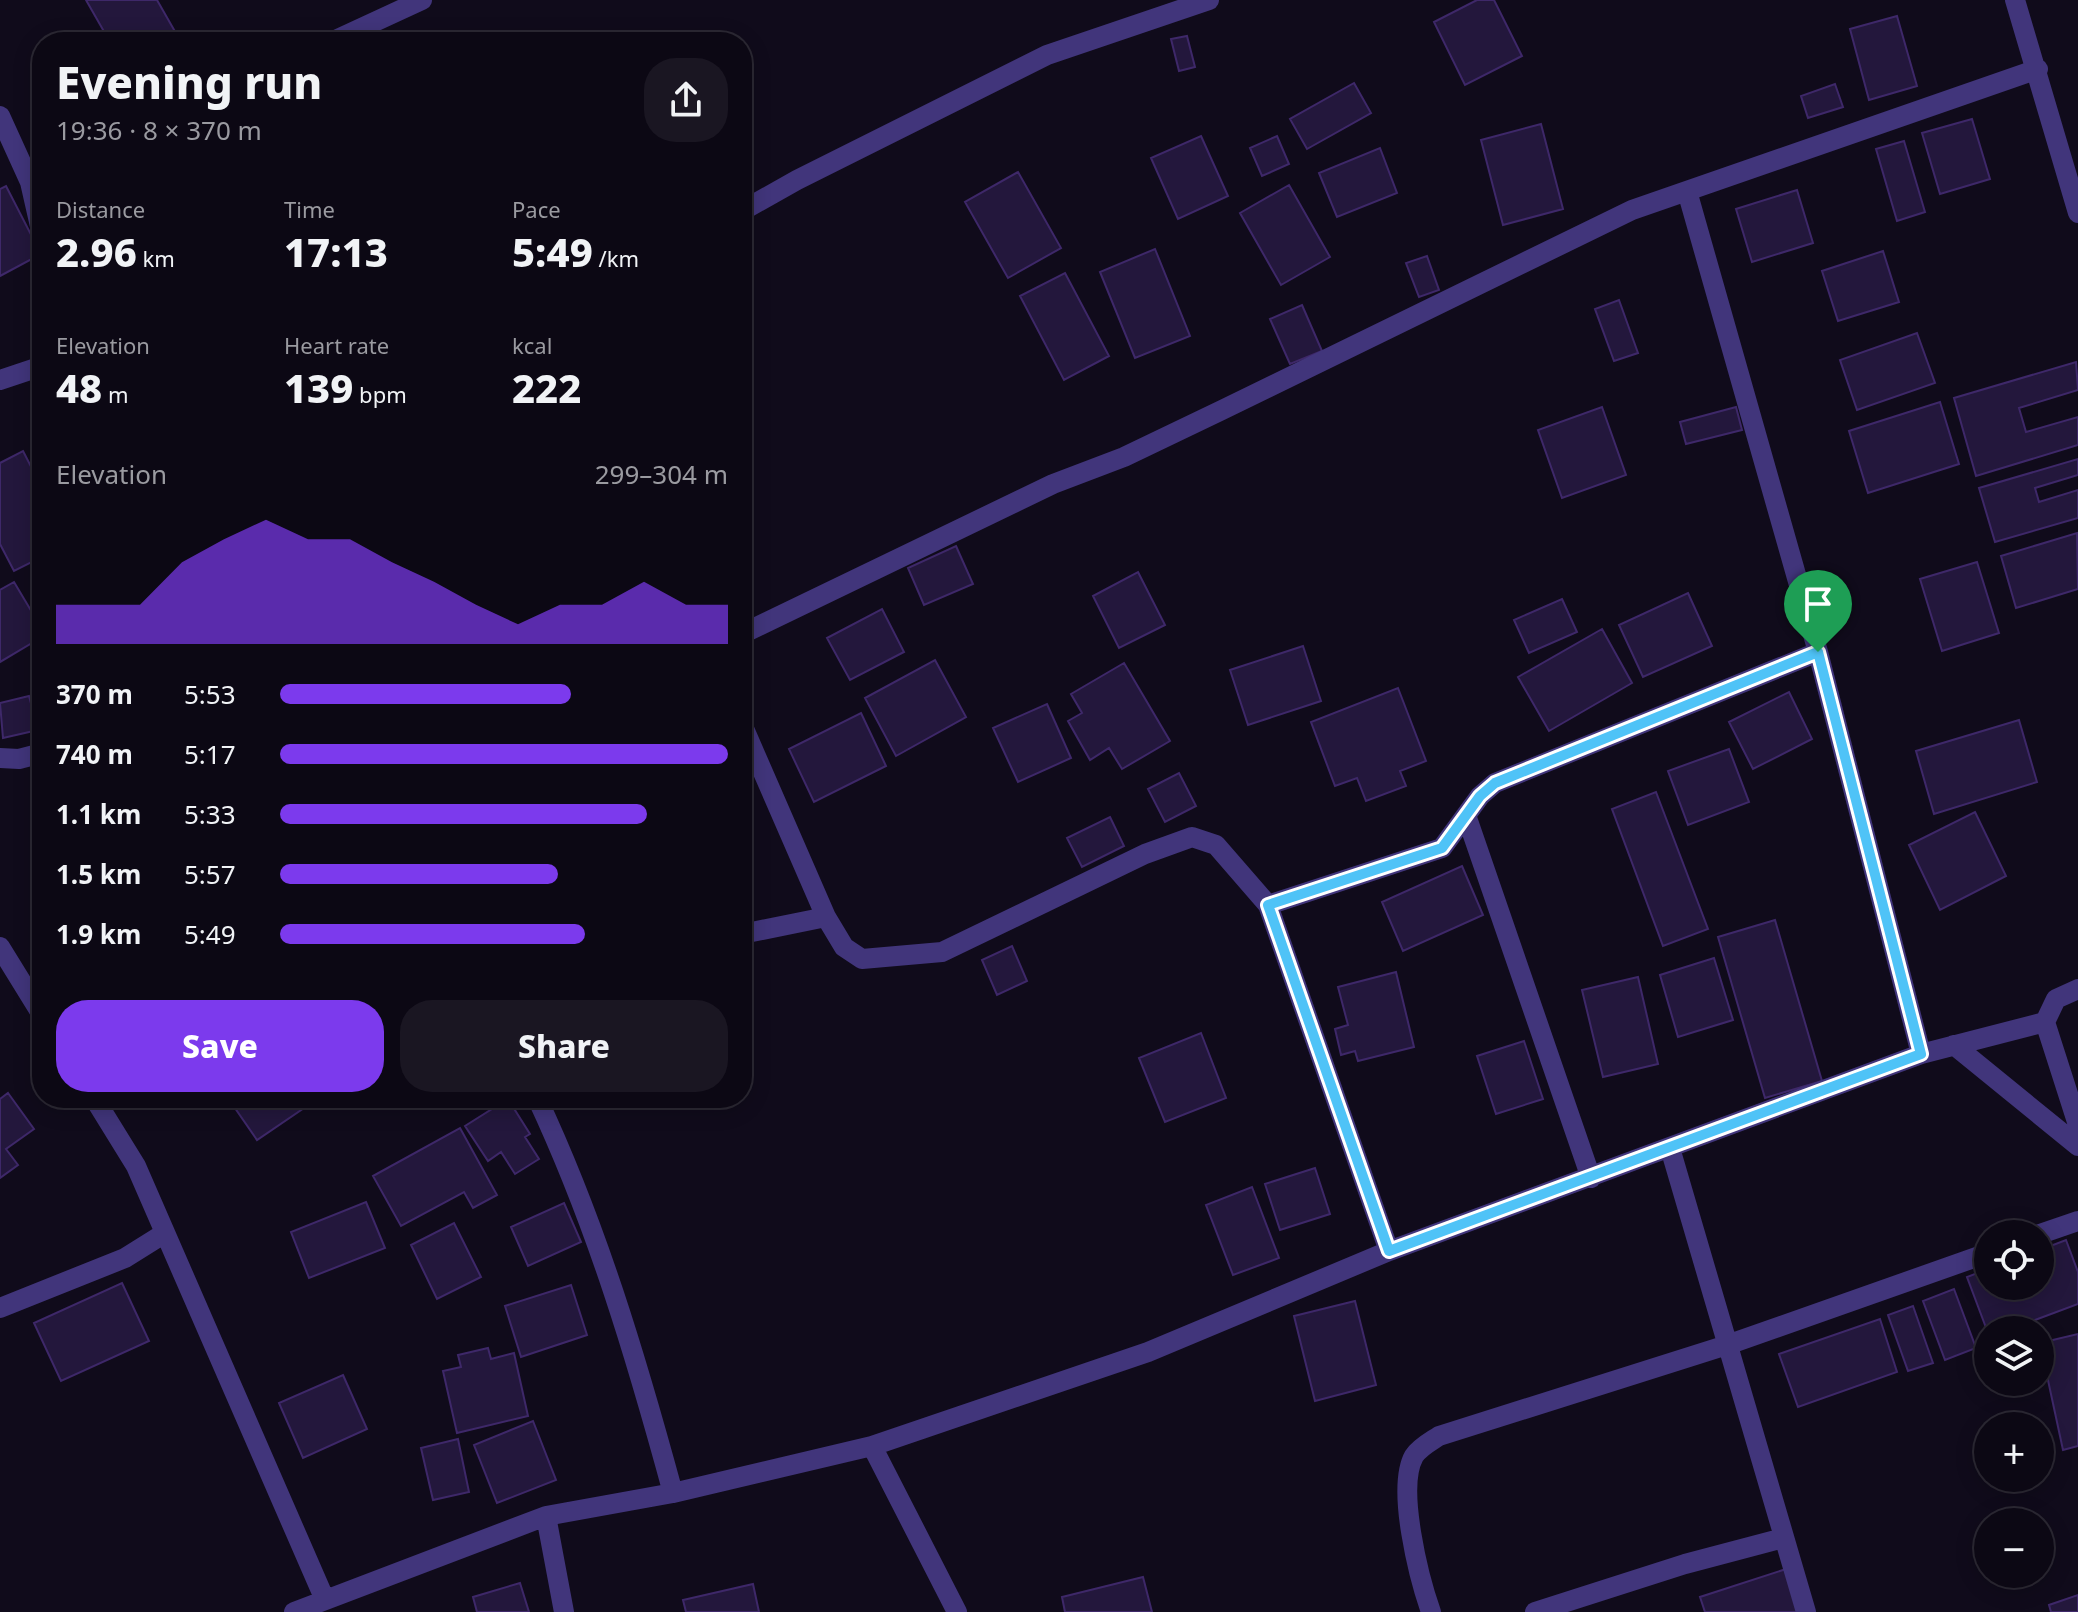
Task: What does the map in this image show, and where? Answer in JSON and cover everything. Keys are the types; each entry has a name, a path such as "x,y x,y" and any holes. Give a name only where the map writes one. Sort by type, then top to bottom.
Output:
{"street":[{"path":"353,32 422,0"},
{"path":"752,205 1047,55 1209,0"},
{"path":"2015,0 2038,69 2078,213"},
{"path":"752,629 1053,484 1194,423 1632,210 2038,69"},
{"path":"0,116 32,172"},
{"path":"1687,191 1818,652 1921,1054"},
{"path":"0,380 32,369"},
{"path":"1268,905 1442,848 1495,783 1818,652"},
{"path":"752,747 826,917 844,947 862,959 942,952 1145,854 1192,837 1216,845 1268,905 1389,1251"},
{"path":"0,758 19,759 32,756"},
{"path":"1466,815 1591,1178"},
{"path":"752,932 826,917"},
{"path":"0,947 32,999"},
{"path":"2078,989 2056,999 2045,1022 2078,1125"},
{"path":"294,1612 546,1516 673,1493 872,1446 1148,1352 1389,1251 1921,1054 2045,1022"},
{"path":"1954,1045 2078,1146"},
{"path":"100,1108 136,1166 325,1600"},
{"path":"542,1108 571,1171 630,1334 673,1493"},
{"path":"1670,1148 1806,1612"},
{"path":"2054,1229 2078,1221"},
{"path":"0,1308 125,1258 165,1233"},
{"path":"1431,1612 1416,1558 1408,1492 1409,1471 1421,1447 1439,1436 1727,1345 1974,1258"},
{"path":"872,1446 957,1612"},
{"path":"546,1516 564,1612"},
{"path":"1535,1612 1685,1564 1783,1538"}],"building":[{"path":"86,0 157,0 175,32 104,32"},
{"path":"1477,0 1494,0 1522,56 1465,85 1434,22"},
{"path":"1897,16 1917,86 1869,100 1850,29"},
{"path":"1187,36 1195,67 1179,71 1171,39"},
{"path":"1354,83 1371,113 1307,149 1290,119"},
{"path":"1835,84 1843,107 1808,118 1801,96"},
{"path":"1972,119 1990,179 1940,194 1922,133"},
{"path":"1541,124 1563,209 1503,225 1481,140"},
{"path":"1201,136 1228,196 1178,219 1151,158"},
{"path":"1277,136 1289,164 1262,176 1250,148"},
{"path":"1904,141 1925,212 1897,221 1876,149"},
{"path":"1380,148 1397,193 1337,217 1319,173"},
{"path":"1018,172 1061,248 1008,278 965,202"},
{"path":"1289,185 1330,257 1281,285 1240,213"},
{"path":"6,186 32,237 32,259 0,276 0,189"},
{"path":"1797,190 1813,243 1752,262 1736,209"},
{"path":"1155,249 1190,336 1135,358 1100,272"},
{"path":"1883,251 1899,302 1838,321 1822,271"},
{"path":"1427,256 1439,290 1419,297 1406,263"},
{"path":"1065,273 1109,356 1064,380 1020,296"},
{"path":"1619,300 1638,353 1614,361 1595,309"},
{"path":"1302,305 1322,351 1290,364 1270,319"},
{"path":"1917,333 1935,383 1857,410 1840,360"},
{"path":"2076,362 2078,390 2019,408 2026,432 2078,417 2078,445 1976,476 1954,398"},
{"path":"1940,402 1959,464 1868,493 1849,431"},
{"path":"1602,407 1626,475 1562,498 1538,430"},
{"path":"1736,407 1742,430 1686,444 1680,422"},
{"path":"23,451 32,469 32,562 14,571 0,544 0,463"},
{"path":"2078,459 2078,475 2035,488 2039,502 2078,490 2078,518 1995,542 1979,488"},
{"path":"2077,533 2078,589 2016,608 2001,556"},
{"path":"956,546 973,584 924,605 908,568"},
{"path":"1977,562 1999,633 1942,651 1920,579"},
{"path":"1138,572 1165,625 1119,648 1093,596"},
{"path":"14,582 32,612 32,643 0,662 0,590"},
{"path":"1688,593 1712,646 1643,677 1619,625"},
{"path":"1562,599 1577,632 1529,653 1514,620"},
{"path":"882,609 904,652 850,680 827,638"},
{"path":"1602,629 1632,683 1549,731 1518,677"},
{"path":"1303,646 1321,701 1248,725 1230,670"},
{"path":"935,660 966,717 896,756 865,698"},
{"path":"1124,663 1170,741 1122,769 1109,748 1090,760 1068,721 1082,713 1071,694"},
{"path":"1398,688 1426,761 1400,771 1406,786 1366,801 1357,778 1335,786 1311,722"},
{"path":"1789,692 1812,739 1753,769 1729,722"},
{"path":"29,696 32,731 3,738 0,703"},
{"path":"1047,704 1071,758 1018,782 993,728"},
{"path":"861,713 886,766 814,802 789,749"},
{"path":"2019,720 2037,782 1934,814 1916,751"},
{"path":"1729,749 1749,802 1688,825 1668,771"},
{"path":"1179,773 1196,806 1165,822 1148,789"},
{"path":"1656,792 1708,929 1663,946 1612,809"},
{"path":"1975,812 2006,876 1940,910 1909,845"},
{"path":"1110,817 1124,846 1082,867 1067,838"},
{"path":"1462,866 1483,915 1403,951 1382,902"},
{"path":"1775,920 1822,1081 1765,1098 1718,937"},
{"path":"1012,946 1027,981 997,995 982,960"},
{"path":"1714,958 1733,1020 1678,1037 1660,975"},
{"path":"1396,972 1414,1047 1358,1061 1355,1051 1341,1055 1335,1029 1348,1025 1338,987"},
{"path":"1638,977 1658,1064 1603,1077 1582,990"},
{"path":"1201,1033 1226,1098 1165,1122 1139,1058"},
{"path":"1524,1041 1543,1099 1496,1114 1477,1056"},
{"path":"8,1093 34,1129 6,1149 18,1165 0,1178 0,1099"},
{"path":"235,1108 304,1108 257,1140"},
{"path":"494,1108 514,1108 530,1134 525,1137 539,1159 515,1174 501,1152 488,1161 465,1126"},
{"path":"460,1128 497,1195 473,1208 464,1192 401,1226 373,1176"},
{"path":"1315,1168 1330,1214 1280,1230 1265,1184"},
{"path":"1252,1187 1279,1258 1233,1275 1206,1205"},
{"path":"366,1202 385,1248 309,1278 291,1232"},
{"path":"564,1203 581,1242 528,1266 511,1227"},
{"path":"454,1223 481,1277 437,1299 411,1245"},
{"path":"2066,1240 2078,1272 2078,1304 2046,1316 1982,1316 1976,1300 2054,1300 2054,1245"},
{"path":"1974,1274 1974,1296 1967,1277"},
{"path":"122,1283 149,1341 61,1381 34,1323"},
{"path":"571,1285 587,1335 521,1357 505,1306"},
{"path":"1954,1289 1974,1349 1945,1360 1923,1301"},
{"path":"1355,1301 1376,1385 1315,1401 1294,1316"},
{"path":"1913,1306 1933,1363 1908,1371 1888,1315"},
{"path":"1880,1319 1897,1372 1798,1407 1779,1354"},
{"path":"2078,1334 2078,1446 2063,1450 2051,1396 2054,1396 2054,1340"},
{"path":"488,1348 491,1359 514,1353 528,1416 457,1433 443,1371 461,1367 458,1355"},
{"path":"343,1375 367,1429 303,1458 279,1403"},
{"path":"533,1421 556,1480 497,1503 474,1445"},
{"path":"458,1439 469,1492 433,1500 421,1448"},
{"path":"1786,1569 1800,1612 1705,1612 1700,1597"},
{"path":"1143,1577 1152,1612 1065,1612 1062,1597"},
{"path":"520,1583 529,1612 477,1612 473,1597"},
{"path":"753,1584 759,1612 686,1612 683,1600"},
{"path":"2078,1595 2078,1612 2051,1612 2049,1605"}],"route":[{"path":"1818,652 1921,1054 1389,1251 1268,905 1442,848 1480,796 1495,783 1818,652"}]}
